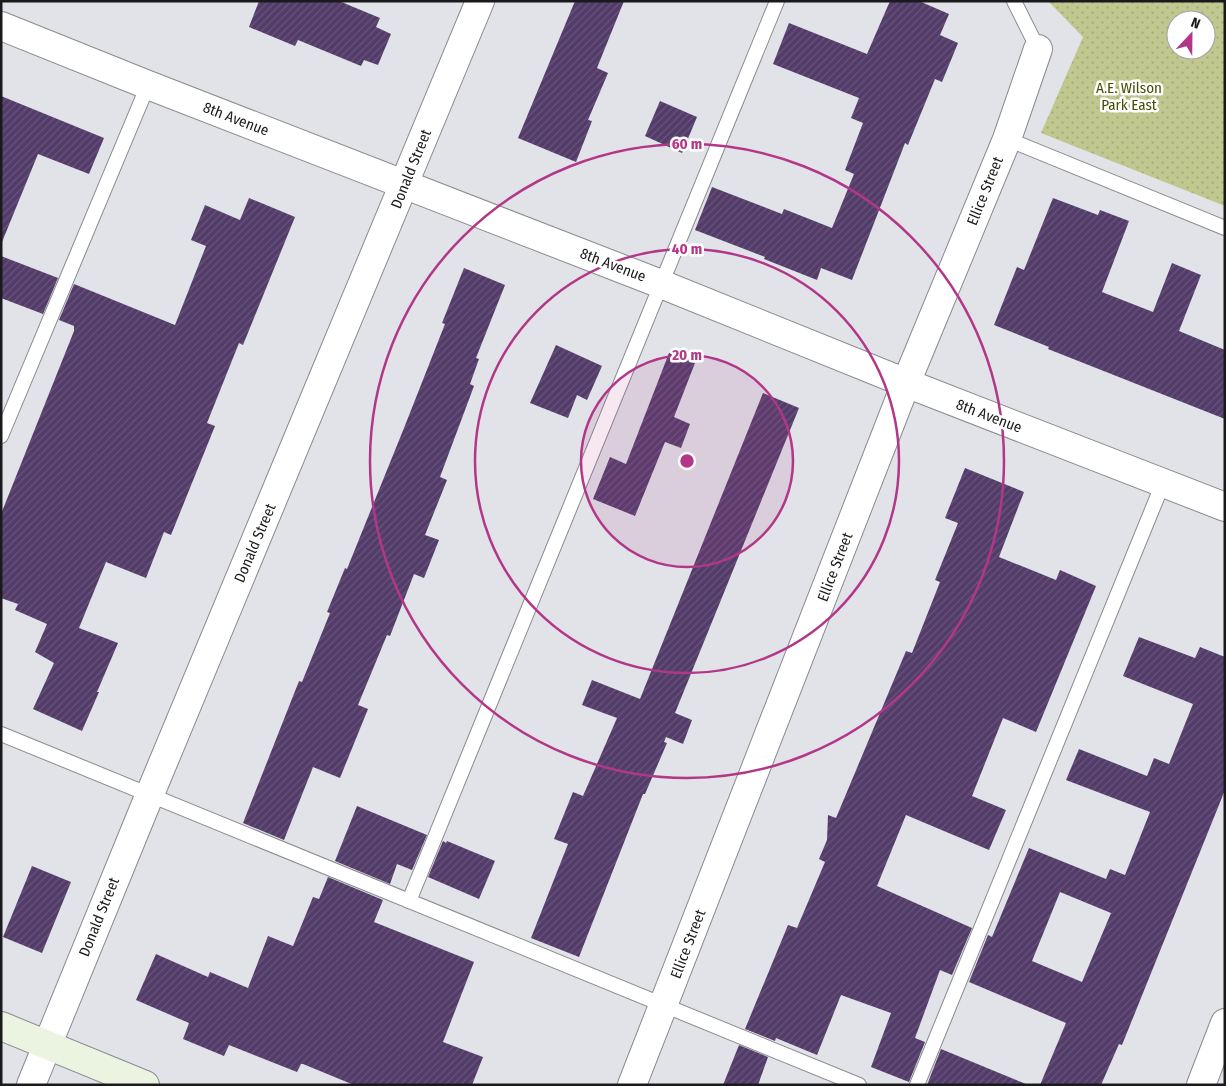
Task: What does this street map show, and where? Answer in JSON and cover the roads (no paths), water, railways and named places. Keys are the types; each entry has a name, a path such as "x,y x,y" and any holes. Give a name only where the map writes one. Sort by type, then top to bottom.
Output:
{"main road":[{"path":"1,1026 145,1085"}],"street":[{"name":"Donald Street","path":"31,1085 480,1"},
{"name":"8th Avenue","path":"1,26 148,85 662,284 906,383 1225,507"},
{"name":"Ellice Street","path":"632,1085 906,383 1007,139 1038,49"},
{"path":"1201,1085 1225,1023"}],"lane":[{"path":"409,901 777,1"},
{"path":"1014,1 1038,49"},
{"path":"1,436 148,85"},
{"path":"1007,139 1225,228"},
{"path":"918,1085 1163,483"},
{"path":"1,734 859,1085"}],"park label":[{"name":"A.E. Wilson Park East","path":"1129,96"}]}
